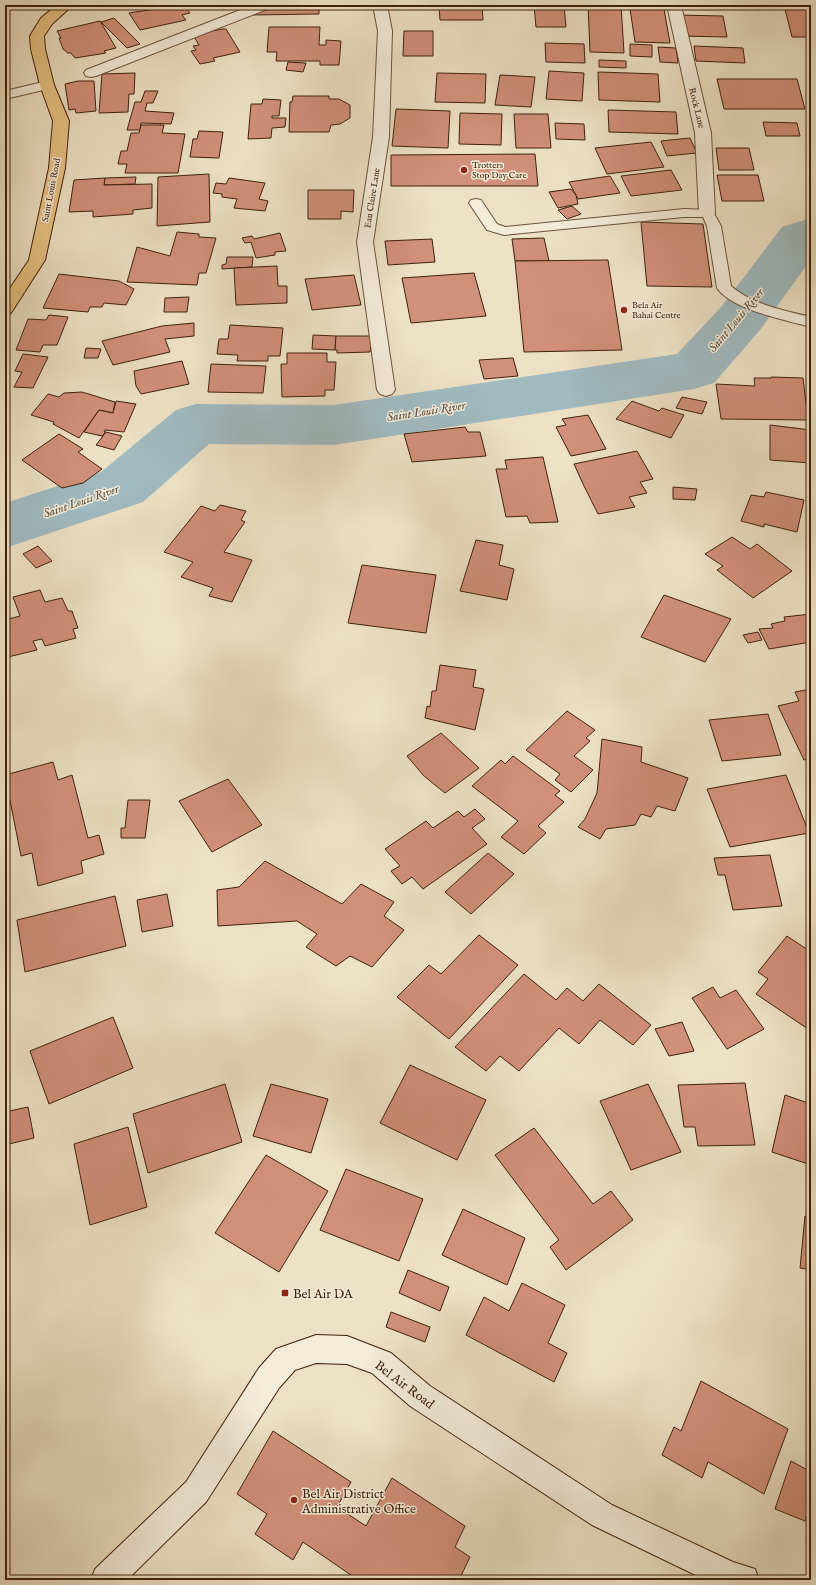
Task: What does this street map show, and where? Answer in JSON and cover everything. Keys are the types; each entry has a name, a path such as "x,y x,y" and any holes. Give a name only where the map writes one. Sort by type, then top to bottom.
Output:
{"main road":[{"name":"Saint Louis Road","path":"5,309 37,260 57,168 60,121 47,85 38,49 37,36 46,21 66,5"}],"street":[{"path":"91,73 265,5"},
{"name":"Eau Claire Lane","path":"380,5 385,30 381,137 365,242 386,390"},
{"name":"Rock Lane","path":"674,5 703,133 707,213"},
{"path":"5,95 47,85"},
{"name":"Bel Air Road","path":"106,1580 196,1492 269,1378 286,1359 316,1349 347,1350 381,1363 420,1396 602,1515 730,1576 744,1580"}],"lane":[{"path":"476,203 492,227 504,231 684,213 707,213 714,226 724,288 736,298 765,310 811,322"}],"building":[{"path":"184,5 190,13 182,15 186,20 140,30 129,13 155,9 153,6"},
{"path":"250,5 319,5 319,14 250,15"},
{"path":"439,5 482,5 483,20 440,20"},
{"path":"534,5 564,5 566,27 536,27"},
{"path":"588,5 621,5 624,53 590,52"},
{"path":"677,5 721,5 722,7 678,8"},
{"path":"784,5 811,5 811,37 792,37"},
{"path":"630,9 664,9 670,43 635,42"},
{"path":"676,15 723,16 727,37 679,36"},
{"path":"114,18 140,44 127,48 101,22"},
{"path":"100,21 116,48 104,51 106,53 75,58 71,53 68,53 63,49 59,38 61,38 57,31"},
{"path":"269,27 320,27 319,45 326,45 326,40 341,41 339,65 320,65 320,61 276,61 277,52 267,52"},
{"path":"226,29 240,52 213,58 215,61 200,64 191,51 196,50 193,46 199,45 193,35"},
{"path":"404,31 433,31 433,56 403,56"},
{"path":"545,43 584,44 585,63 546,62"},
{"path":"630,44 652,45 652,57 630,56"},
{"path":"694,46 743,48 745,63 696,61"},
{"path":"658,47 676,48 678,63 660,62"},
{"path":"599,60 626,61 626,68 599,67"},
{"path":"288,62 306,63 303,72 286,70"},
{"path":"549,71 584,73 582,101 546,99"},
{"path":"598,72 658,74 660,102 599,100"},
{"path":"135,73 134,94 129,94 128,112 99,113 102,74"},
{"path":"437,73 486,74 485,103 435,102"},
{"path":"500,75 535,77 531,107 495,105"},
{"path":"717,79 797,79 805,109 724,109"},
{"path":"78,81 94,81 96,111 76,113 75,109 69,110 65,84"},
{"path":"145,91 158,91 153,103 147,103 145,111 174,113 171,124 141,123 140,130 127,130 135,102 141,102"},
{"path":"293,96 329,96 329,99 339,99 350,105 350,118 340,124 331,125 329,132 289,132 290,102 292,102"},
{"path":"263,99 281,100 279,116 272,116 272,118 286,118 285,127 272,128 271,138 248,139 251,104 262,104"},
{"path":"396,109 450,111 448,148 392,146"},
{"path":"608,110 676,112 678,134 609,132"},
{"path":"460,113 502,114 501,145 459,144"},
{"path":"514,114 548,114 551,148 516,148"},
{"path":"763,122 797,123 800,136 766,136"},
{"path":"555,123 584,124 585,140 556,139"},
{"path":"141,125 164,125 162,133 185,134 178,173 125,173 127,164 118,164 121,151 127,151 131,133 139,133"},
{"path":"199,131 223,132 219,158 190,157 193,139 197,139"},
{"path":"690,138 697,153 667,156 661,141"},
{"path":"651,142 664,167 607,174 595,148"},
{"path":"716,148 749,148 754,170 719,170"},
{"name":"Trotters Stop Day Care","path":"535,154 538,186 391,186 391,155"},
{"path":"671,170 682,190 631,196 621,176"},
{"path":"209,174 210,222 157,226 158,177"},
{"path":"717,175 758,175 764,201 722,201"},
{"path":"610,176 620,193 578,199 569,182"},
{"path":"136,177 135,184 104,185 105,178"},
{"path":"105,178 104,185 152,184 152,208 133,210 133,214 93,217 93,211 69,212 74,180"},
{"path":"229,178 265,183 259,199 268,201 265,211 234,208 237,199 222,197 222,194 213,193 216,183 226,184"},
{"path":"571,189 576,195 578,204 558,208 549,192"},
{"path":"308,190 354,190 353,212 341,211 341,219 308,219"},
{"path":"572,206 581,214 567,219 558,210"},
{"path":"641,222 703,224 712,287 647,286"},
{"path":"177,232 199,234 199,237 216,238 206,273 199,273 197,285 127,282 137,247 170,256"},
{"path":"280,233 286,251 275,252 275,255 256,258 251,242 245,243 242,238 252,236 254,239"},
{"path":"544,238 549,261 515,261 512,239"},
{"path":"432,239 435,262 388,265 385,241"},
{"path":"227,257 253,257 252,267 222,269 222,265 226,264"},
{"path":"608,260 622,350 524,352 515,261"},
{"path":"277,266 278,286 287,286 287,303 236,305 234,268"},
{"path":"474,273 486,316 411,323 402,278"},
{"path":"59,274 119,281 134,289 126,305 104,303 102,307 90,307 88,312 43,308"},
{"path":"354,275 361,305 312,310 305,279"},
{"path":"189,297 187,312 164,312 165,298"},
{"path":"49,315 68,317 57,345 43,345 40,352 16,350 28,319 46,320"},
{"path":"194,323 194,336 165,339 170,352 113,365 102,341 162,326"},
{"path":"230,325 283,328 280,356 268,356 268,361 237,361 238,355 217,354 219,339 228,339"},
{"path":"313,335 336,336 335,350 312,349"},
{"path":"336,336 372,336 370,352 337,353 337,350 335,350"},
{"path":"86,348 101,349 98,358 84,358"},
{"path":"287,353 327,353 327,362 336,362 334,390 325,390 325,396 282,397 281,364 287,364"},
{"path":"23,354 48,357 33,388 14,387 22,372 15,371"},
{"path":"513,358 518,376 484,379 479,360"},
{"path":"182,361 189,384 141,394 136,386 134,371"},
{"path":"211,364 266,366 263,393 208,392"},
{"path":"754,378 803,378 808,420 721,419 716,384 755,386"},
{"path":"82,392 115,402 113,413 99,410 79,438 53,424 54,422 31,415 48,394 59,397 64,393"},
{"path":"682,397 707,402 702,414 676,408"},
{"path":"116,401 136,404 124,432 105,430 104,432 106,432 102,436 84,432 99,410 113,413"},
{"path":"632,401 659,411 662,408 684,415 671,438 616,419"},
{"path":"588,415 606,449 571,456 556,427 566,425 562,419"},
{"path":"770,425 811,430 811,463 770,460"},
{"path":"465,427 468,432 480,432 486,456 412,462 404,434"},
{"path":"106,432 122,436 114,450 96,445"},
{"path":"59,434 83,449 78,452 102,469 83,483 62,488 22,460"},
{"path":"637,451 653,479 640,482 647,493 629,497 635,507 598,514 574,464"},
{"path":"543,457 558,522 530,523 527,516 506,517 496,469 507,469 505,460"},
{"path":"673,487 697,489 695,500 673,499"},
{"path":"766,492 804,500 797,532 764,524 764,527 741,521 751,495 764,497"},
{"path":"220,505 246,511 241,520 245,522 224,552 252,560 232,602 209,596 213,588 181,577 193,562 164,552 201,506 215,511"},
{"path":"732,537 750,549 757,544 792,571 753,598 717,570 723,566 705,554"},
{"path":"476,540 503,545 499,565 514,569 507,600 460,591"},
{"path":"38,546 52,561 36,568 23,554"},
{"path":"362,565 436,575 426,633 348,623"},
{"path":"40,590 45,602 62,598 68,611 72,611 78,628 73,629 76,638 45,646 42,639 33,641 37,650 8,657 5,651 5,620 20,616 13,597"},
{"path":"664,595 731,619 705,662 641,637"},
{"path":"811,614 811,642 769,649 759,629 773,628 771,624 785,621 784,617"},
{"path":"758,632 762,640 748,643 743,635"},
{"path":"440,665 476,670 473,687 484,689 475,730 425,718 427,706 430,707 432,691 436,691"},
{"path":"811,689 811,758 804,760 778,706 799,701 795,692"},
{"path":"567,711 595,730 586,738 590,741 574,756 593,770 571,792 555,780 560,774 526,750"},
{"path":"768,714 781,755 722,761 709,720"},
{"path":"441,733 479,768 445,793 424,776 407,756"},
{"path":"602,739 642,747 641,762 688,778 675,811 657,806 651,817 641,814 635,825 606,829 600,839 578,827 585,819 597,793"},
{"path":"513,756 560,791 555,795 564,802 538,826 546,833 524,854 501,837 518,821 472,786 501,760 505,764"},
{"path":"53,762 58,780 72,775 88,838 99,835 104,854 81,861 83,873 38,886 32,853 21,856 5,775"},
{"path":"786,775 809,833 730,847 707,789"},
{"path":"228,779 262,825 212,852 179,801"},
{"path":"128,800 150,800 145,838 121,838 121,828 125,828"},
{"path":"475,809 485,819 472,828 487,844 423,889 412,877 402,884 391,871 400,866 385,849 426,821 433,828 458,811 464,817"},
{"path":"488,853 514,874 471,914 445,892"},
{"path":"770,855 782,906 733,910 725,875 718,875 714,858"},
{"path":"265,861 342,904 361,884 394,902 384,916 404,930 372,967 350,956 336,966 306,947 317,934 297,921 218,926 217,890 239,887"},
{"path":"167,894 173,926 142,932 137,900"},
{"path":"115,896 126,946 25,972 17,920"},
{"path":"479,935 518,965 449,1039 397,997 429,965 441,974"},
{"path":"787,936 811,952 811,1031 756,994 768,979 758,972"},
{"path":"524,974 556,1000 567,988 583,1001 599,984 651,1025 633,1045 600,1020 579,1044 559,1028 519,1071 500,1056 486,1071 455,1047"},
{"path":"713,987 720,998 736,990 764,1029 727,1049 692,998"},
{"path":"113,1017 133,1068 49,1104 30,1051"},
{"path":"682,1022 694,1051 669,1056 655,1029"},
{"path":"410,1065 486,1100 457,1160 380,1123"},
{"path":"745,1083 755,1145 698,1146 695,1127 684,1127 678,1085"},
{"path":"225,1084 242,1142 148,1173 133,1114"},
{"path":"271,1084 328,1099 311,1153 253,1136"},
{"path":"648,1084 681,1152 631,1170 600,1101"},
{"path":"785,1095 811,1104 811,1165 772,1152"},
{"path":"28,1107 34,1138 5,1145 5,1112"},
{"path":"128,1127 147,1207 90,1225 74,1144"},
{"path":"534,1128 593,1204 611,1191 633,1220 566,1270 550,1247 559,1240 495,1155"},
{"path":"266,1155 328,1191 279,1272 215,1233"},
{"path":"346,1169 423,1199 399,1261 320,1230"},
{"path":"463,1209 525,1238 507,1285 442,1255"},
{"path":"805,1216 811,1217 811,1270 800,1268"},
{"path":"408,1270 449,1287 440,1311 399,1293"},
{"path":"522,1283 565,1305 548,1343 567,1353 554,1382 466,1335 484,1297 509,1311"},
{"path":"391,1312 430,1327 425,1342 386,1327"},
{"path":"701,1381 788,1429 764,1494 708,1462 702,1478 662,1455 674,1427 681,1431"},
{"name":"Bel Air District Administrative Office","path":"273,1431 351,1482 337,1507 366,1526 392,1478 465,1526 455,1547 470,1557 459,1580 358,1580 303,1542 293,1560 255,1534 267,1514 237,1494"},
{"path":"791,1461 811,1472 811,1501 805,1521 775,1509"}],"waterway":[{"name":"Saint Louis River","path":"5,526 122,487 196,424 334,425 694,370 741,318 800,238 811,234"}],"place":[{"name":"Trotters Stop Day Care","path":"464,170"},
{"name":"Bela Air Bahai Centre","path":"624,310"},
{"name":"Bel Air DA","path":"285,1293"},
{"name":"Bel Air District Administrative Office","path":"294,1500"}]}
